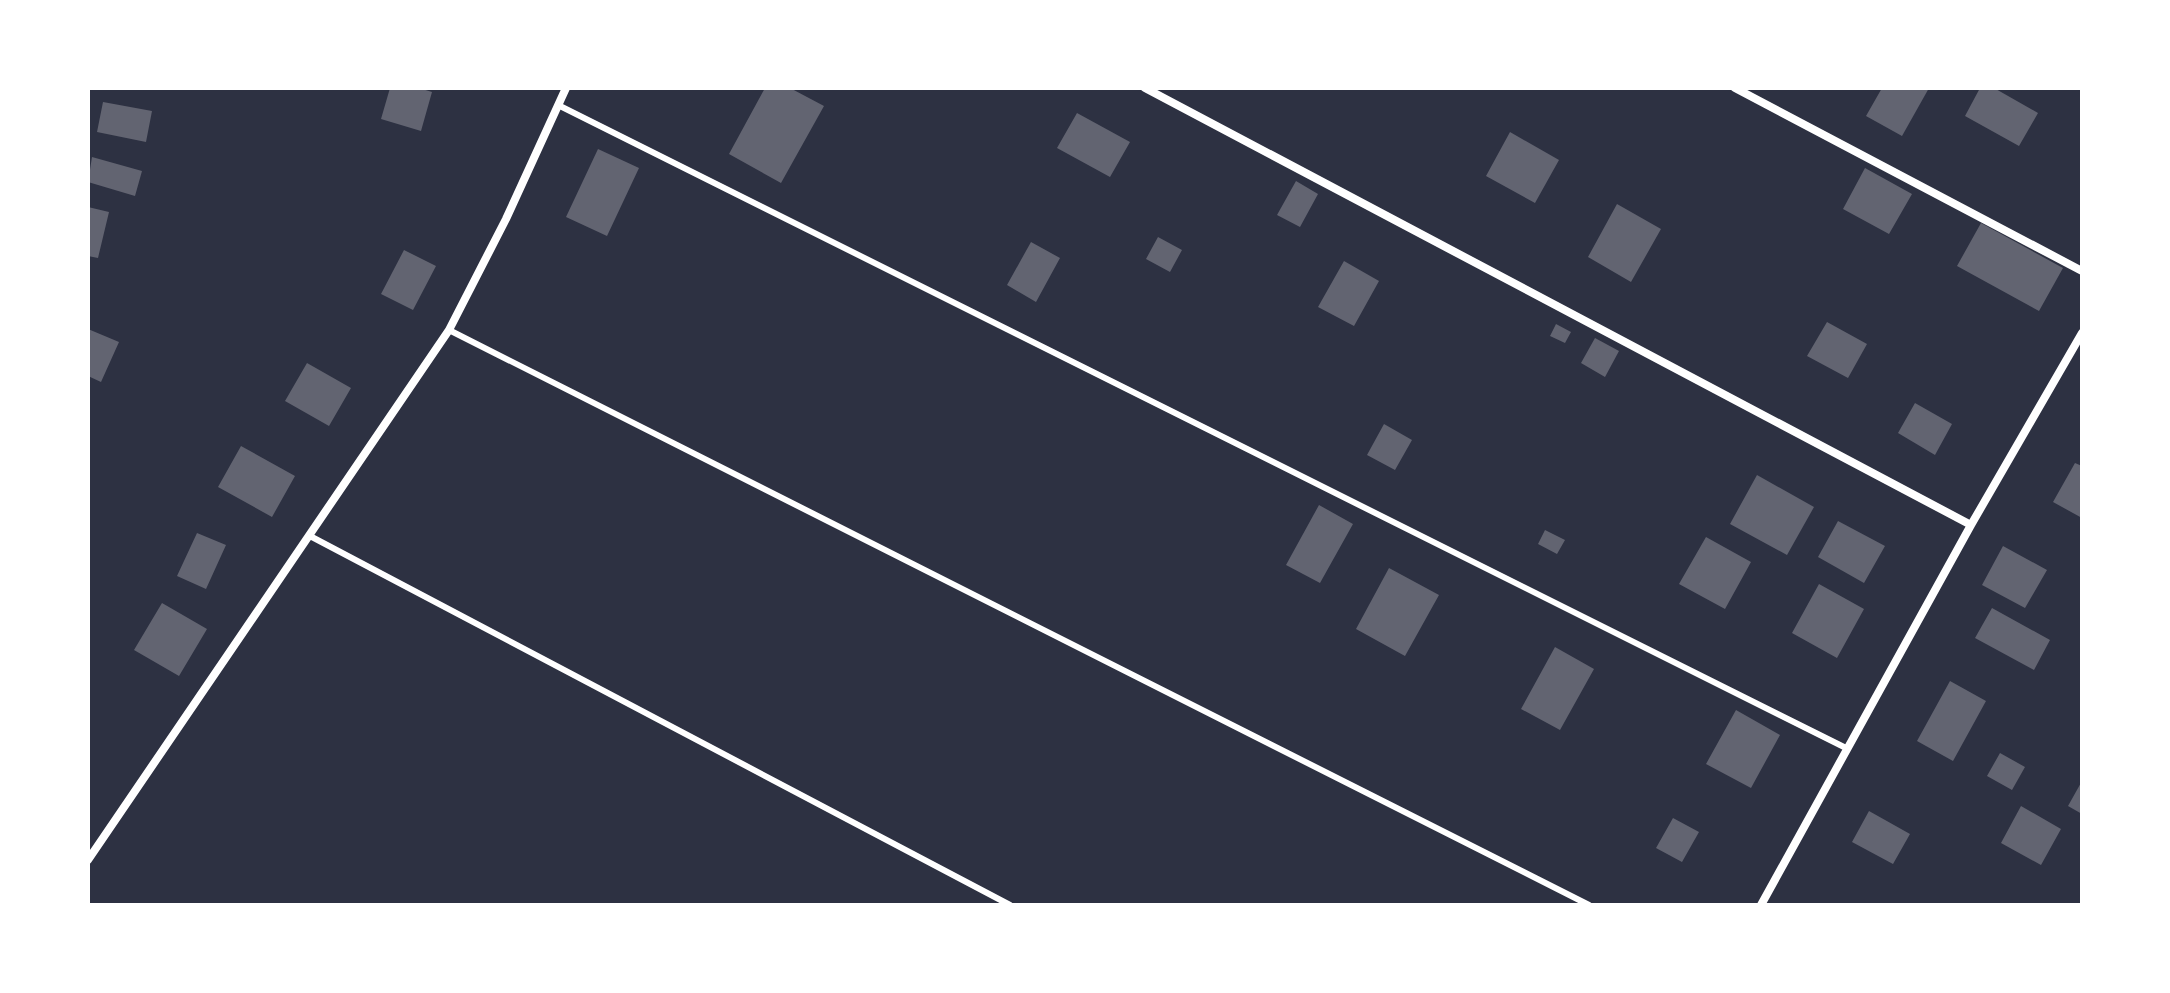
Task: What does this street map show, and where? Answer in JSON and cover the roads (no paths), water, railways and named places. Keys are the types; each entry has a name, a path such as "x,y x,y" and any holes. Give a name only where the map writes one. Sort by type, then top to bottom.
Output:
{"street":[{"path":"88,860 449,330 506,219 566,88"},
{"path":"1145,88 1971,525"},
{"path":"1735,88 2082,271"},
{"path":"1761,905 1971,525 2082,333"}],"lane":[{"path":"558,105 1846,748"},
{"path":"449,330 1589,905"},
{"path":"310,536 1010,905"}]}
